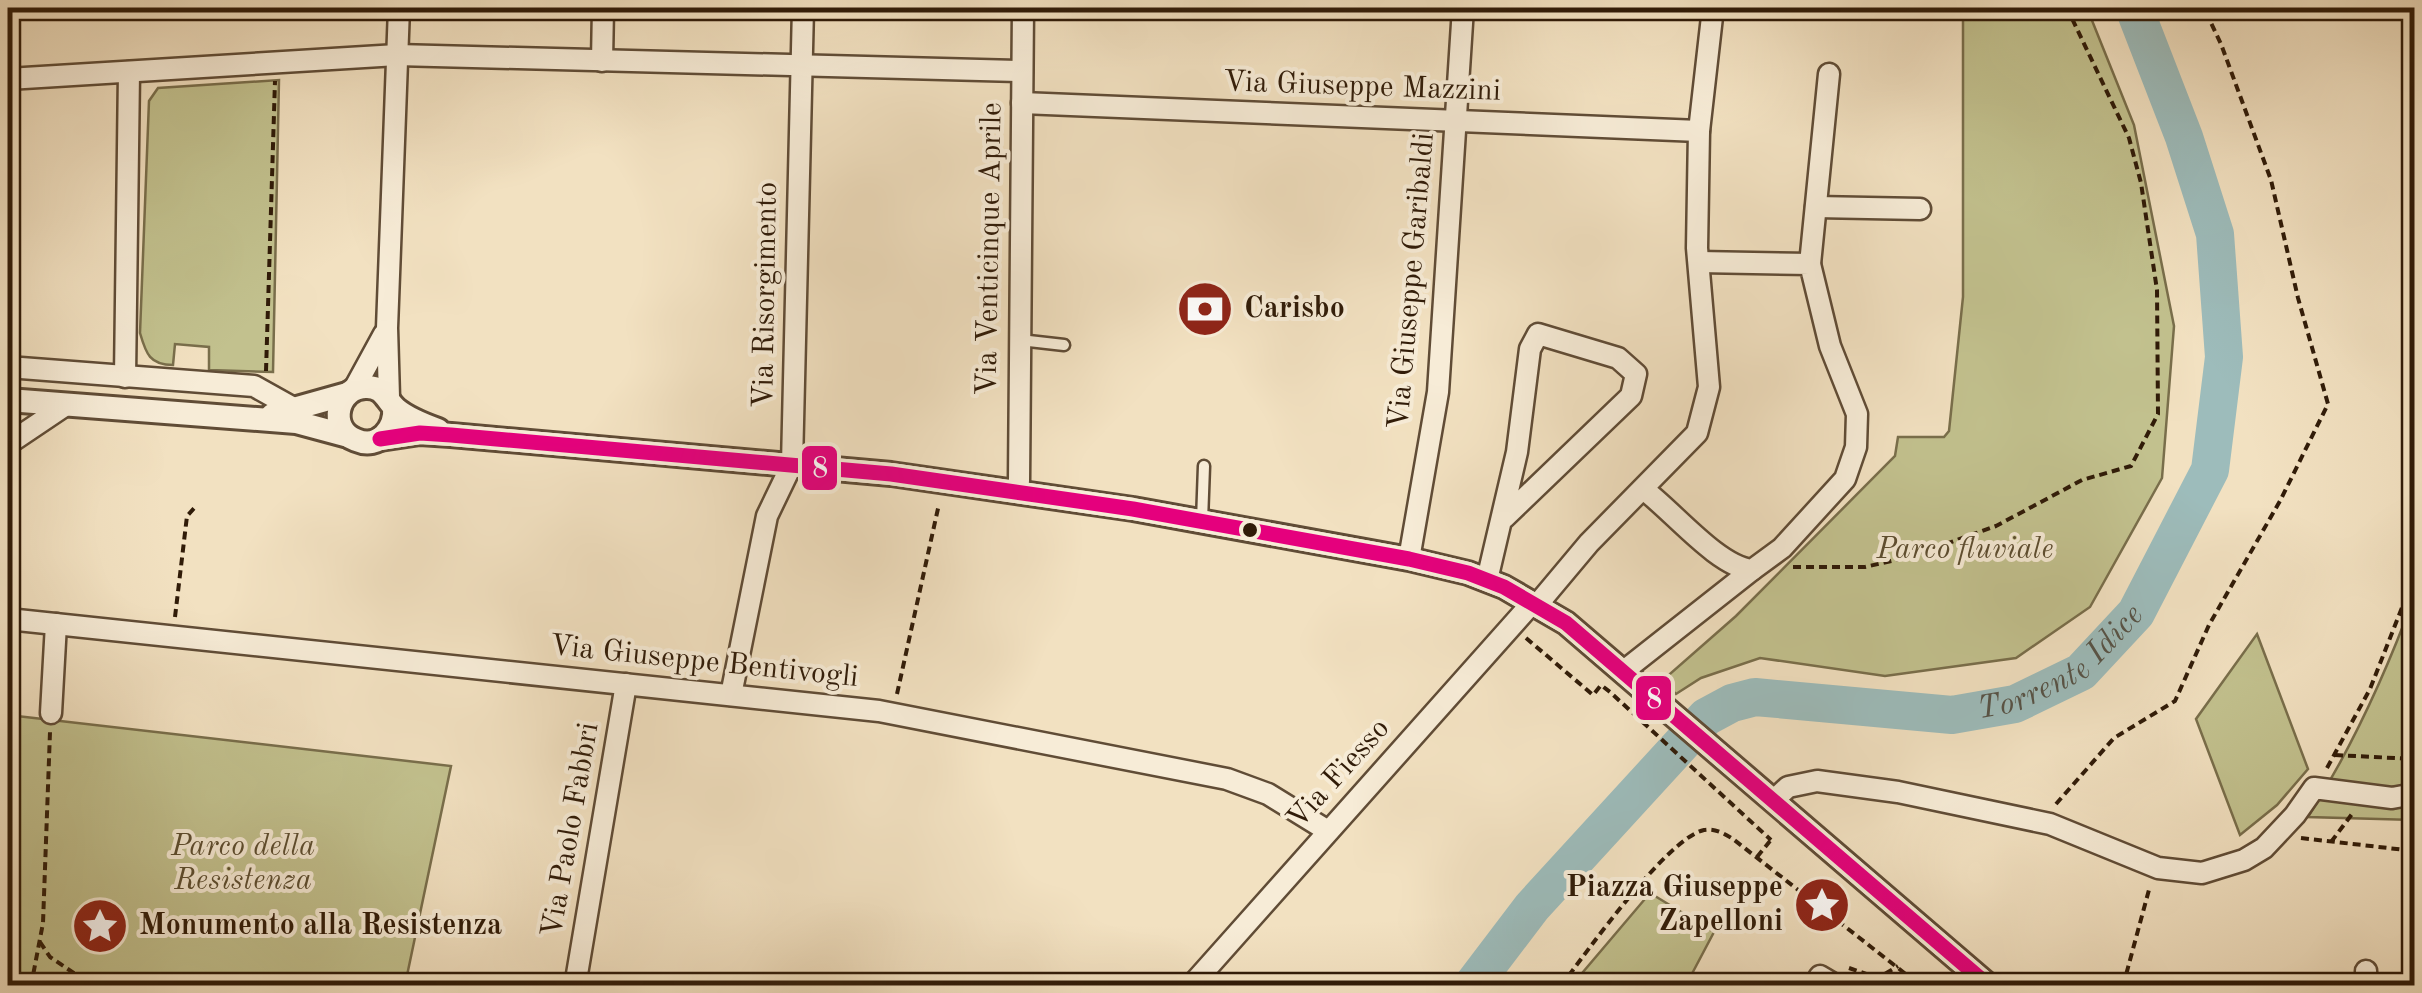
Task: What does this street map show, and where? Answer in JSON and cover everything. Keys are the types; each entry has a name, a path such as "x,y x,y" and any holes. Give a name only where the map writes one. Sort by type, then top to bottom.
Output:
{"street":[{"path":"380,439 392,426 387,328 399,8"},
{"path":"602,8 602,60"},
{"name":"Via Risorgimento","path":"731,695 768,516 792,464 803,8"},
{"name":"Via Venticinque Aprile","path":"1015,491 1019,481 1024,8"},
{"name":"Via Giuseppe Garibaldi","path":"1409,559 1438,392 1463,8"},
{"path":"1713,8 1699,132 1699,262 1810,264"},
{"path":"8,79 397,55 1022,71"},
{"path":"126,377 129,72"},
{"path":"1628,673 1782,548 1845,479 1856,446 1857,414 1830,346 1810,264 1829,74"},
{"name":"Via Giuseppe Mazzini","path":"1022,102 1699,132"},
{"path":"1816,207 1920,210"},
{"name":"Via Fiesso","path":"1191,986 1511,626 1697,433 1709,387 1699,262"},
{"path":"348,436 338,411 375,356 387,328"},
{"path":"1488,580 1517,452 1530,349 1538,334 1618,358 1636,374 1630,396 1504,518"},
{"path":"8,367 254,386 297,410"},
{"path":"254,419 373,387 419,423 452,435"},
{"path":"8,400 296,422 362,442 420,434 452,435 944,481 1409,559 1488,580 1566,623 1628,673 1989,986"},
{"path":"8,444 66,405"},
{"path":"1643,489 1722,557 1738,568 1752,570"},
{"name":"Via Giuseppe Bentivogli","path":"8,619 890,712 1227,779 1268,794 1328,832"},
{"path":"51,713 56,624"},
{"name":"Via Paolo Fabbri","path":"576,986 626,684"},
{"path":"1782,809 1788,786 1817,782 1898,792 2050,824 2156,867 2202,873 2244,860 2276,836 2314,788 2392,798 2414,794"}],"lane":[{"path":"1018,340 1064,345"},
{"path":"1202,522 1204,466"}],"path":[{"path":"1783,566 1865,567 1959,542 2082,480 2131,466 2158,414 2157,290 2141,183 2129,138 2067,8"},
{"path":"2050,824 2052,808 2114,738 2175,701 2208,625 2280,501 2328,404 2271,180 2204,8"},
{"path":"254,386 266,372 276,76"},
{"path":"890,712 900,688 944,481"},
{"path":"173,637 187,516 197,505"},
{"path":"2314,788 2370,689 2414,577"},
{"path":"1511,626 1593,696 1601,686 1610,692 1771,840"},
{"path":"31,986 40,942 51,713"},
{"path":"2334,755 2414,758"},
{"path":"2331,842 2367,795"},
{"path":"1757,858 1771,840 1782,809"},
{"path":"1561,986 1670,852 1703,830 1722,832 1750,852 1921,986"},
{"path":"2276,836 2414,851"},
{"path":"2123,986 2156,867"},
{"path":"40,942 50,957 93,986"},
{"path":"1826,984 1837,966 1878,978 1898,966"}],"green space":[{"name":"Parco fluviale","path":"1963,8 2087,8 2134,125 2174,326 2162,478 2090,607 2016,658 1885,676 1760,658 1701,678 1676,694 1663,680 1736,616 1895,456 1898,437 1944,437 1949,431 1963,297"},
{"path":"279,80 273,372 209,370 209,347 175,344 173,365 159,363 147,352 140,333 149,101 158,88"},
{"path":"2414,597 2414,820 2308,817 2367,710"},
{"path":"2257,634 2308,769 2277,805 2240,835 2196,719"},
{"name":"Parco della Resistenza","path":"8,715 451,766 405,985 8,985"},
{"path":"1650,893 1714,932 1686,985 1572,985"}],"waterway":[{"name":"Torrente Idice","path":"1472,986 1532,907 1706,717 1732,703 1755,697 1952,715 2015,704 2081,672 2136,613 2210,470 2224,357 2215,234 2184,137 2134,8"}],"transit line":[{"name":"8","path":"380,439 420,433 451,435 891,474 1133,509 1468,573 1504,587 1566,623 1989,986"}],"place":[{"name":"Carisbo","path":"1205,309"},
{"name":"Piazza Giuseppe Zapelloni","path":"1822,905"},
{"name":"Monumento alla Resistenza","path":"100,926"}]}
